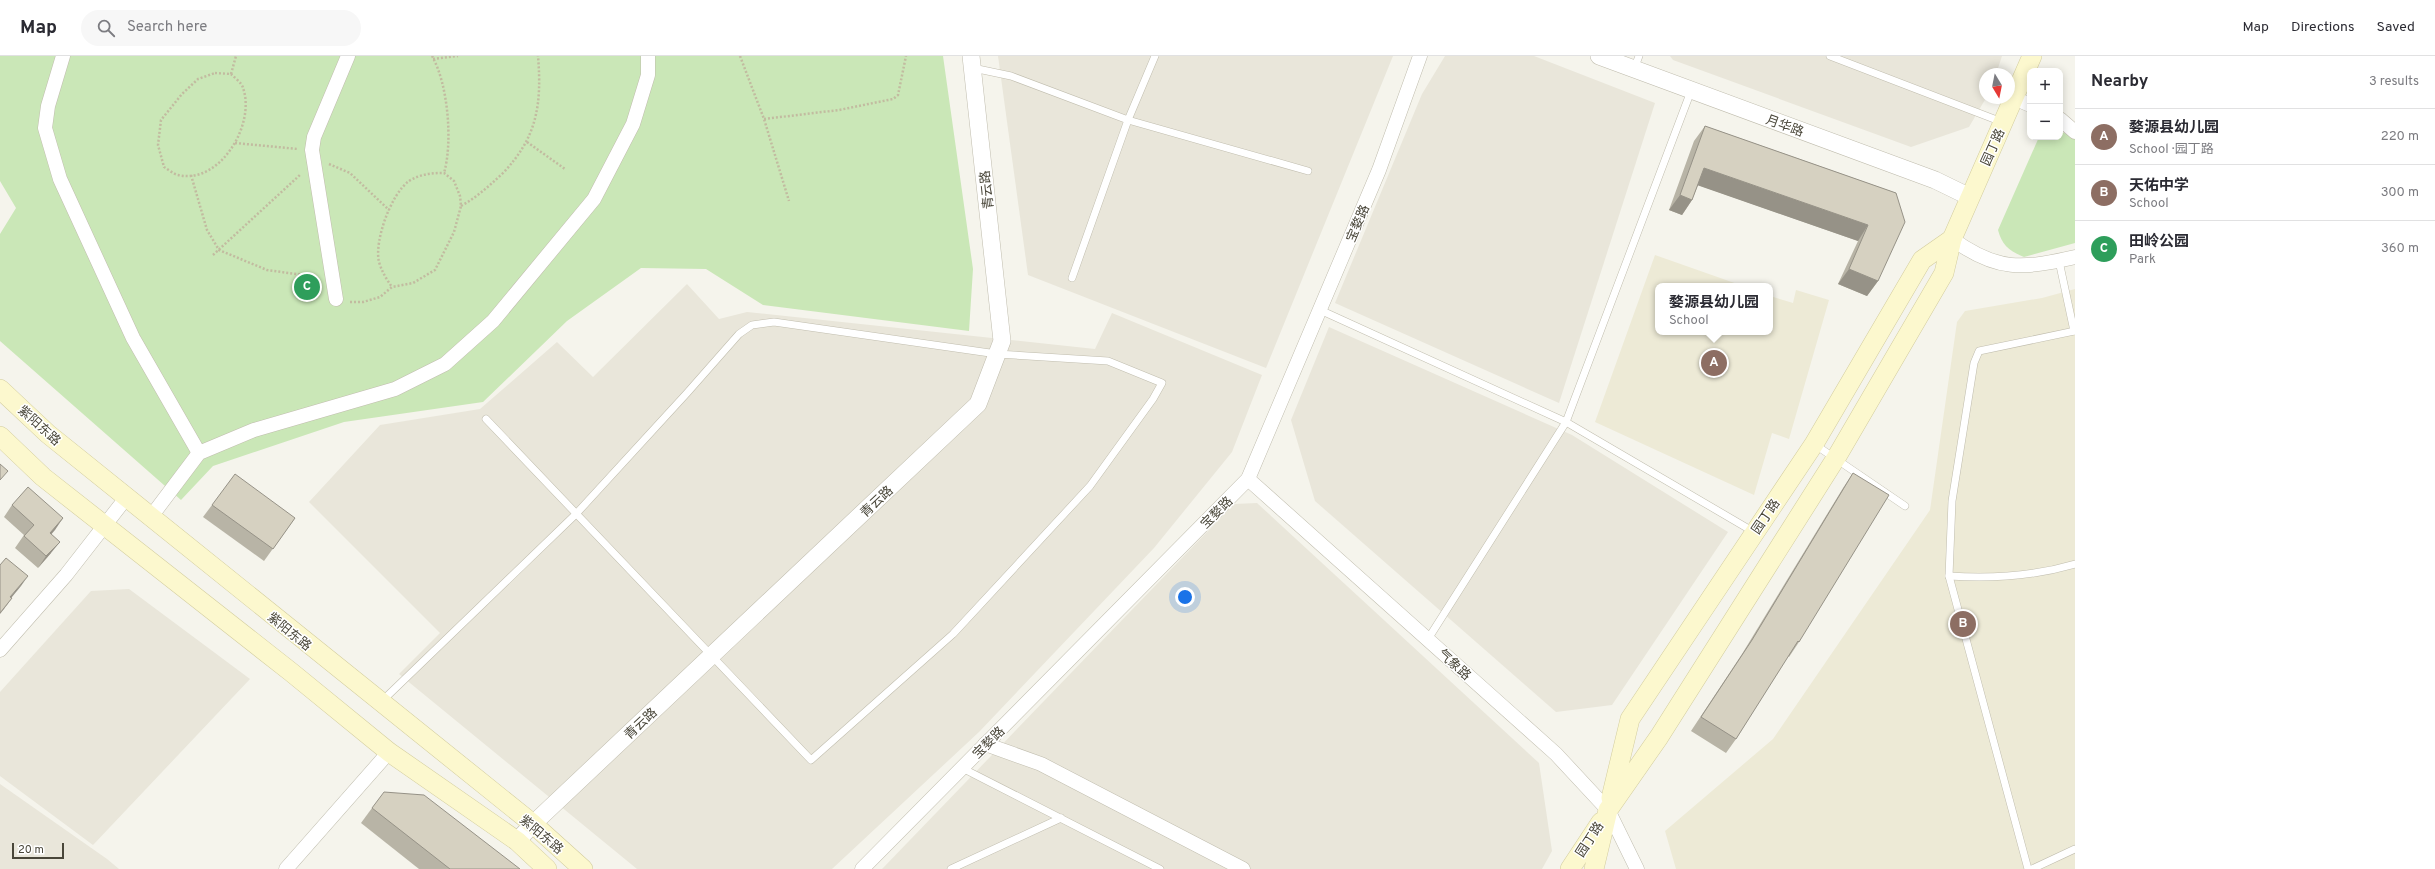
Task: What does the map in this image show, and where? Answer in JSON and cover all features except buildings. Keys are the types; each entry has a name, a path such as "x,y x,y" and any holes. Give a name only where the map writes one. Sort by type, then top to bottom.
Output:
{"main road":[{"name":"园丁路","path":"1570,869 1608,810 1659,737 1836,458 1944,274 1952,239 2003,122 2022,101 2032,56"},
{"name":"园丁路","path":"1594,869 1630,719 1814,444 1922,260 1952,239"},
{"name":"紫阳东路","path":"0,389 48,434 150,518 532,824 583,869"},
{"name":"紫阳东路","path":"0,436 43,477 390,752 517,841 547,869"}],"street":[{"path":"63,56 48,106 46,128 60,179 133,338 199,454"},
{"path":"336,299 313,156 314,137 348,56"},
{"path":"150,518 199,454 254,430 395,389 445,364 493,321 594,199 633,124 648,75 648,56"},
{"name":"宝婺路","path":"862,869 1248,479 1379,170 1420,56"},
{"name":"月华路","path":"1599,56 1636,63 1691,90 1935,180 1970,197"},
{"name":"青云路","path":"517,841 532,824 978,404 1002,341 972,62"},
{"path":"2063,122 2075,132"},
{"path":"1952,239 1969,251 1998,263 2034,266 2075,257"},
{"name":"气象路","path":"1248,479 1556,754 1608,810 1637,869"},
{"path":"0,650 106,526 126,498"},
{"path":"985,744 1041,764 1243,869"},
{"path":"286,869 390,752"}],"lane":[{"path":"1072,278 1128,120 1154,56"},
{"path":"1830,56 2003,122"},
{"path":"972,62 1128,120 1308,171"},
{"path":"1428,639 1566,422 1691,90"},
{"path":"2028,869 1949,576 1952,501 1974,362 1979,351 2075,331 2059,261"},
{"path":"1320,310 1566,422 1754,532"},
{"path":"380,703 576,514 687,394 739,334 752,325 774,322 997,354 1108,361 1162,383 1153,399 1090,486 953,634 811,760 711,656 576,514 486,419"},
{"path":"1814,444 1905,506"},
{"path":"1949,576 1980,578 2012,576 2052,571 2075,564"},
{"path":"962,768 1160,869"},
{"path":"951,869 1061,818"},
{"path":"2032,869 2075,849"}],"path":[{"path":"231,74 236,56"},
{"path":"444,173 449,147 449,128 438,70 433,57 458,56"},
{"path":"461,206 480,196 510,165 527,142 535,124 541,87 538,56"},
{"path":"740,56 764,119 789,201"},
{"path":"764,119 839,110 893,99 898,95 906,56"},
{"path":"215,73 231,74 243,86 246,106 244,123 234,143 220,160 208,170 197,175 177,175 164,167 158,145 162,120 182,94 198,79 215,73"},
{"path":"527,142 565,169"},
{"path":"234,143 313,156 350,173 389,210"},
{"path":"213,255 313,156"},
{"path":"192,175 207,230 219,250 267,270 303,275 320,283 325,296 336,299 362,302 380,297 392,287 413,283 435,270 454,232 461,206 460,196 454,181 444,173 426,174 409,181 397,193 389,210 379,242 379,261 392,287"}],"shaded area":[{"path":"998,56 1393,56 1266,368 1028,275"},
{"path":"1445,56 1534,56 1655,103 1559,403 1335,303 1422,94"},
{"path":"1670,56 2002,56 1998,68 1979,68 1979,104 1982,104 1969,127 1911,147 1673,60"},
{"path":"1655,255 1734,283 1655,283 1655,335 1773,335 1773,297 1793,303 1796,290 1829,300 1789,439 1772,433 1754,495 1595,422"},
{"path":"687,284 719,319 747,312 1095,349 1112,313 1262,375 1232,452 1154,548 979,732 832,869 637,869 399,674 440,633 309,502 380,425 480,409 557,342 593,377"},
{"path":"2075,289 2075,869 1676,869 1665,831 1773,739 1930,510 1957,322 1965,311 2042,298"},
{"path":"1329,327 1572,435 1728,532 1612,705 1556,712 1315,501 1291,420"},
{"path":"1257,503 1539,763 1552,851 1542,869 882,869 1234,504"},
{"path":"129,589 250,679 93,845 0,776 0,692 91,591"},
{"path":"0,784 107,859 119,869 0,869"}],"green space":[{"path":"0,56 943,56 973,269 969,331 763,305 706,269 641,268 567,321 483,402 344,422 213,466 181,500 0,341 0,234 16,208 0,181"},
{"path":"2063,132 2075,138 2075,243 2024,257 2014,252 2004,244 1998,230 2038,140 2063,140"}],"place":[{"name":"田岭公园","path":"307,287"},
{"name":"婺源县幼儿园","path":"1714,363"},
{"name":"天佑中学","path":"1963,624"}]}
